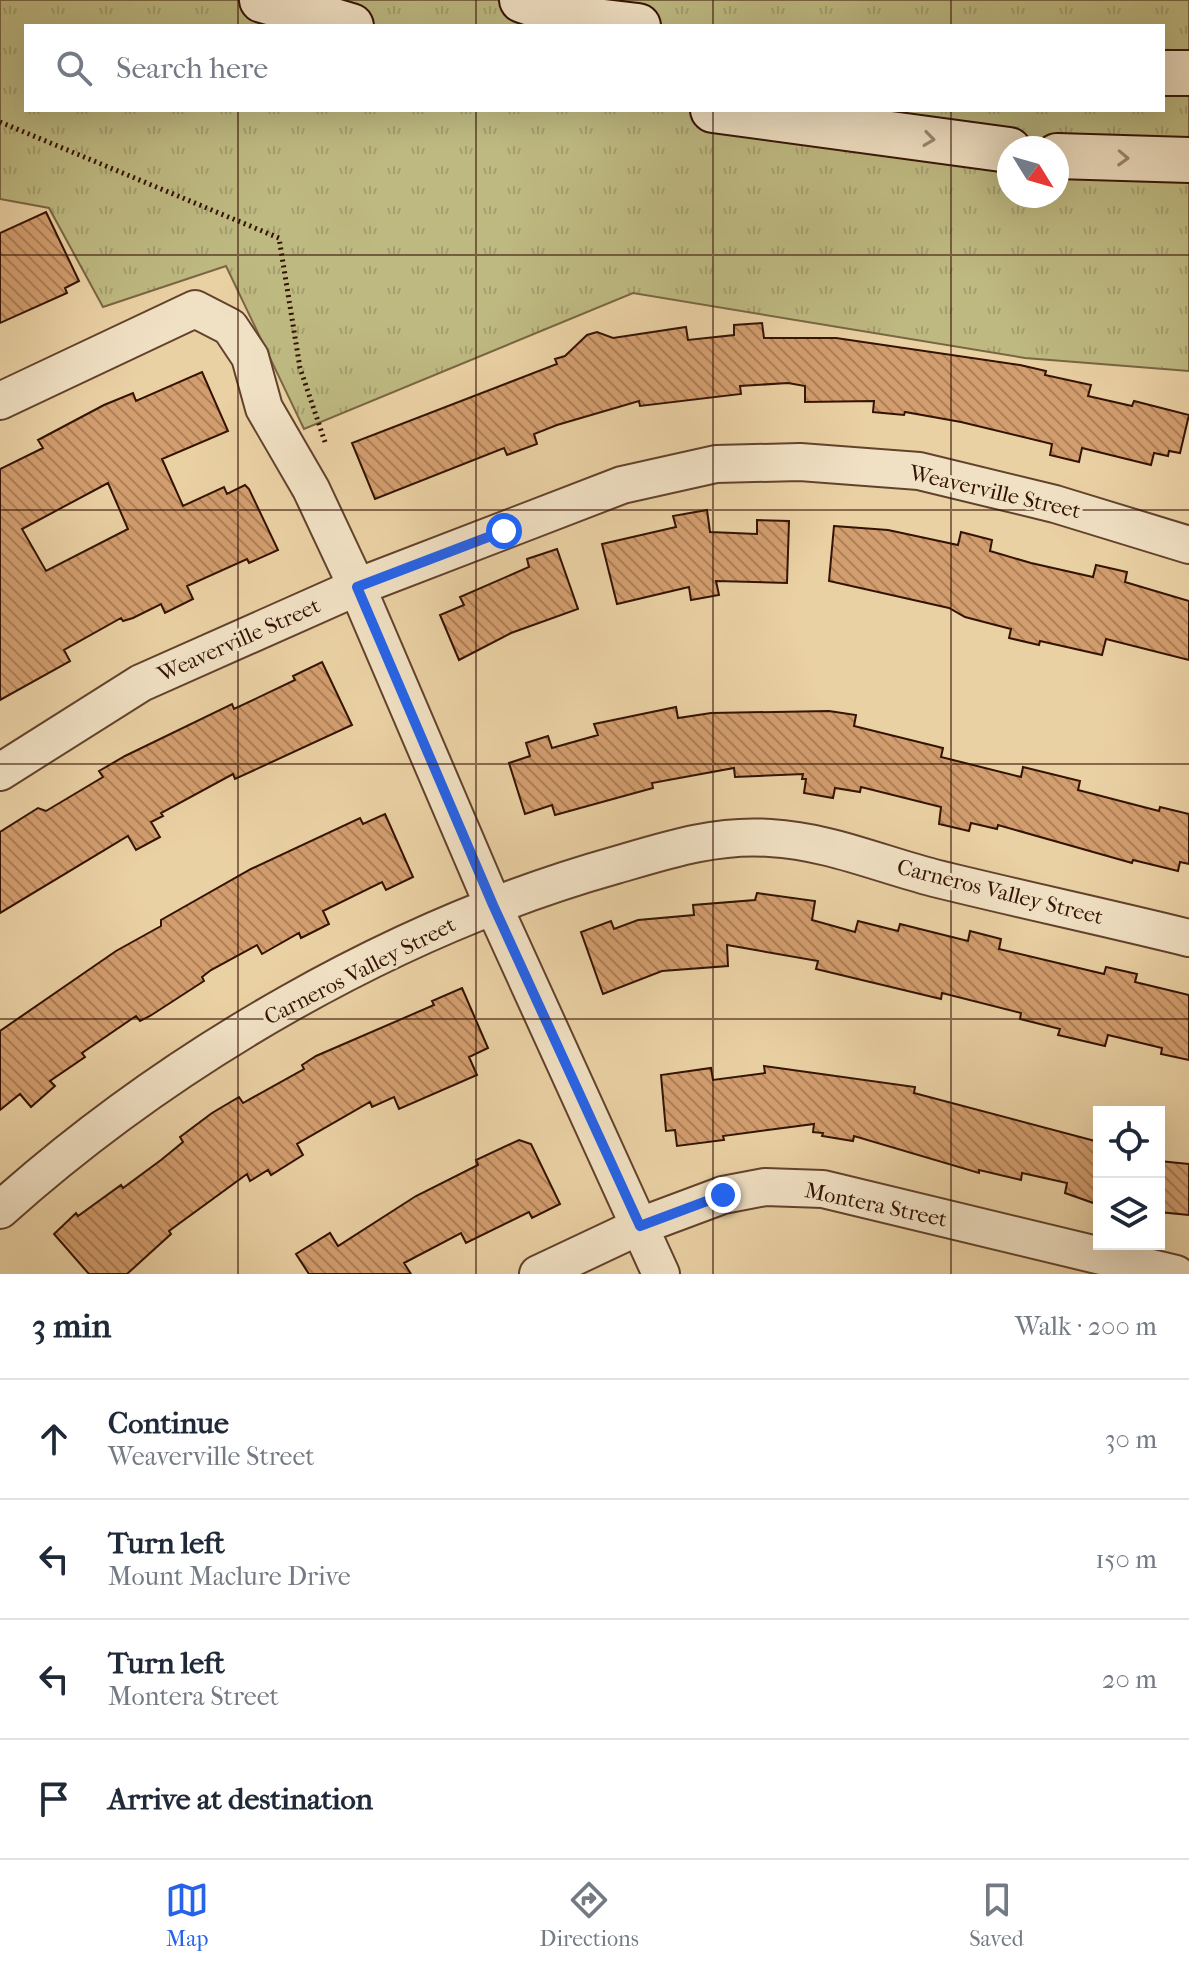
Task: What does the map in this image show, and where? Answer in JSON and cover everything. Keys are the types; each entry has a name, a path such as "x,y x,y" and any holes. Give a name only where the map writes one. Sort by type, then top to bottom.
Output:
{"main road":[{"path":"262,0 344,24"},
{"path":"522,0 577,19 621,24"},
{"path":"1165,73 1189,73"},
{"path":"728,112 997,148"},
{"path":"1069,156 1189,160"}],"street":[{"path":"0,401 195,309 230,327 250,357 264,408 311,489 357,587 493,905 661,1274"},
{"name":"Weaverville Street","path":"0,772 141,683 357,587 622,485 716,464 800,462 919,471 1055,504 1189,545"},
{"name":"Carneros Valley Street","path":"0,1210 133,1102 245,1029 371,961 493,905 562,880 701,840 769,838 833,848 933,878 1189,938"},
{"name":"Montera Street","path":"538,1274 640,1226 723,1195 765,1187 823,1189 1176,1274"}],"green space":[{"path":"0,0 1189,0 1189,371 1025,358 633,293 304,429 226,266 103,307 49,208 0,199"}],"building":[{"path":"46,212 79,281 65,288 67,293 0,323 0,233"},
{"path":"762,323 764,338 836,338 1020,365 1046,371 1045,375 1091,385 1088,396 1132,406 1134,401 1189,415 1180,453 1169,451 1168,456 1154,453 1151,465 1082,448 1079,462 1050,455 1052,444 961,422 905,412 904,415 873,412 874,401 805,402 805,386 788,383 740,386 741,394 640,406 639,401 557,425 534,434 537,444 507,455 504,448 375,499 352,443 557,364 555,359 565,356 587,335 597,332 613,338 686,327 688,340 734,335 734,325"},
{"path":"202,372 228,431 162,459 183,506 224,487 227,494 245,485 278,550 249,563 247,559 187,586 193,599 165,613 161,604 133,618 123,621 121,618 64,650 70,661 0,700 0,469 43,448 38,440 104,405 133,393 136,401","holes":["108,483 128,529 46,571 22,529"]},
{"path":"707,510 710,532 757,534 757,520 789,521 787,583 716,581 719,595 691,600 689,587 617,604 602,544 676,527 673,516"},
{"path":"834,526 888,530 958,545 961,532 992,540 990,551 1031,563 1093,577 1096,565 1127,572 1125,582 1189,601 1189,660 1106,639 1102,655 1040,641 1039,645 1009,638 1011,629 965,617 949,608 829,581"},
{"path":"557,549 578,609 511,633 459,660 440,615 464,605 460,597 529,567 527,559"},
{"path":"322,662 352,725 235,779 233,774 161,813 163,816 151,822 160,837 136,850 128,836 0,913 0,832 38,808 46,811 103,777 99,771 125,756 232,704 234,709 295,680 293,676"},
{"path":"676,707 678,718 711,713 829,711 856,715 854,726 943,748 941,757 1021,777 1023,767 1080,781 1078,790 1159,811 1160,807 1189,814 1189,864 1180,862 1178,871 1133,860 1132,863 998,825 997,829 971,823 969,831 939,824 941,807 861,787 860,792 835,788 833,798 804,793 806,779 802,779 803,774 735,777 734,768 652,783 653,788 555,815 552,805 525,814 509,763 530,756 526,743 548,736 552,748 598,735 594,724"},
{"path":"385,814 413,877 386,890 382,882 323,911 329,924 301,938 299,933 262,954 257,945 211,970 202,977 204,981 150,1016 140,1021 136,1016 82,1053 85,1057 50,1081 55,1086 31,1107 20,1094 0,1110 0,1031 116,951 161,926 161,920 251,869 360,818 363,824"},
{"path":"757,893 815,901 812,920 855,932 858,921 898,931 900,924 968,941 970,931 1001,939 999,949 1104,974 1106,967 1137,974 1135,982 1189,995 1189,1060 1161,1054 1162,1048 1108,1035 1105,1046 1058,1035 1060,1029 1020,1019 1021,1013 942,993 941,999 816,969 818,961 727,945 728,966 662,971 603,994 581,932 611,921 614,929 638,920 694,915 693,905 755,900"},
{"path":"462,988 488,1048 469,1057 477,1075 399,1109 394,1097 372,1107 370,1102 297,1144 303,1155 271,1175 268,1170 250,1181 247,1174 169,1231 171,1234 127,1274 89,1274 54,1234 76,1213 78,1216 121,1185 123,1188 161,1160 183,1142 180,1137 212,1113 239,1097 243,1103 304,1069 302,1065 316,1056 434,1005 432,1001"},
{"path":"764,1066 915,1087 914,1093 1093,1140 1093,1203 1065,1193 1067,1183 1022,1173 1021,1180 979,1170 979,1173 854,1136 853,1141 822,1136 823,1133 813,1132 814,1124 723,1136 724,1140 677,1146 675,1130 666,1131 661,1075 711,1068 713,1080 765,1073"},
{"path":"519,1140 531,1144 560,1204 532,1218 529,1212 466,1243 461,1233 404,1263 411,1274 309,1274 296,1254 330,1233 338,1246 416,1196 478,1165 476,1160"},
{"path":"1165,1162 1189,1164 1189,1215 1165,1213"}],"route":[{"path":"504,531 357,587 493,905 640,1226 723,1195"}]}
